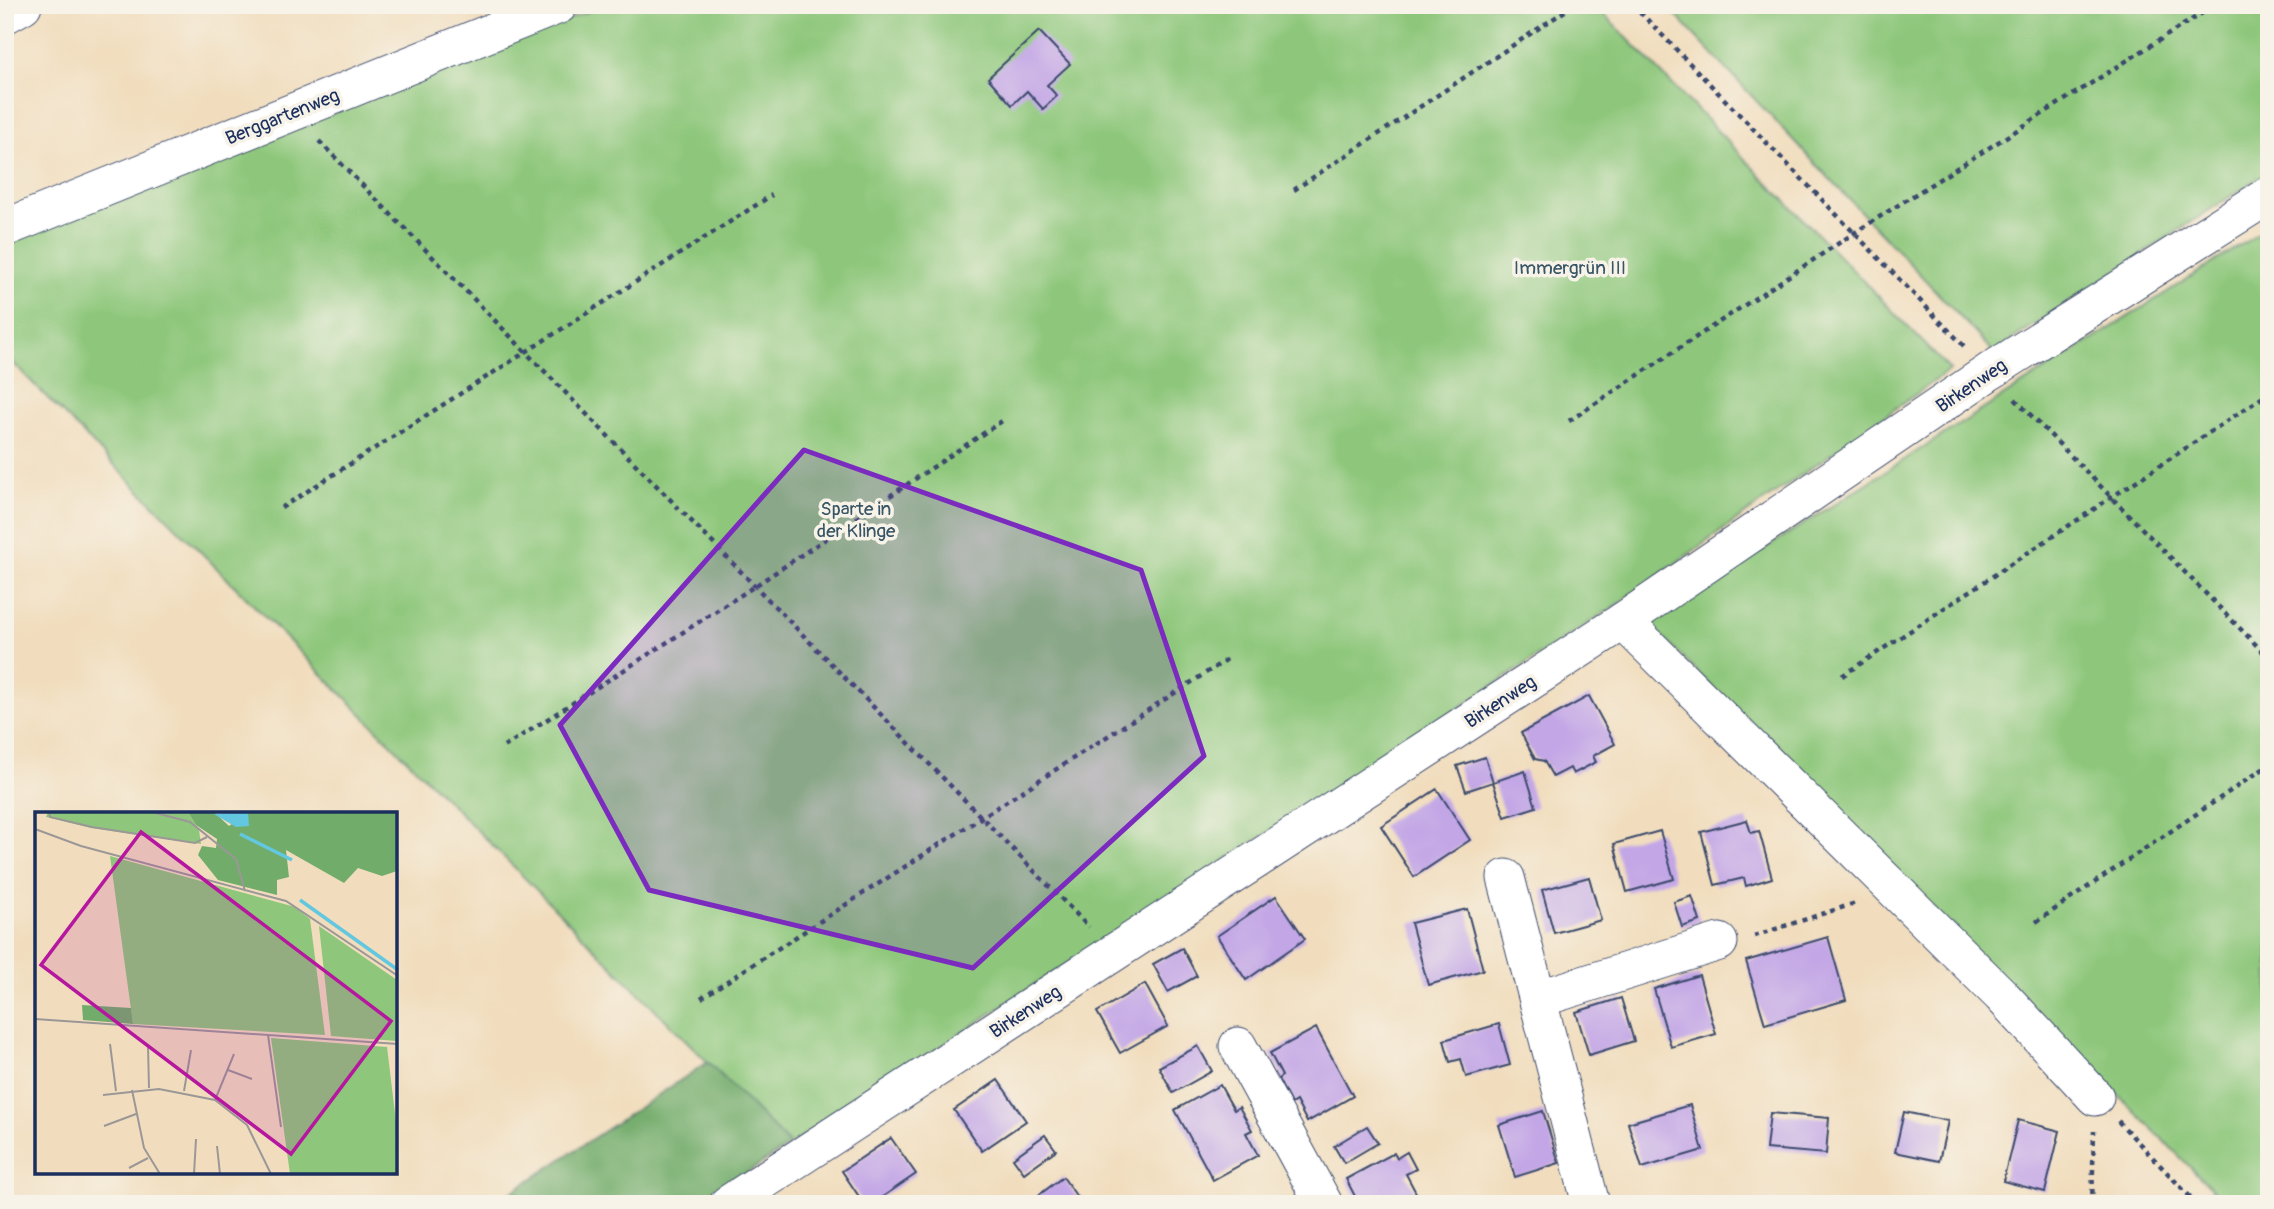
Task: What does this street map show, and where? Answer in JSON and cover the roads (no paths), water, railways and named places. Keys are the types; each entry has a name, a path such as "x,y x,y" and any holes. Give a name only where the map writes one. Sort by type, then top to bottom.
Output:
{"street":[{"path":"5,15 23,5"},
{"name":"Berggartenweg","path":"5,228 559,5"},
{"name":"Birkenweg","path":"728,1204 1623,621 1989,372 2269,195"},
{"path":"1623,621 2001,995 2095,1097"},
{"path":"1506,878 1591,1204"},
{"path":"1538,999 1719,942"},
{"path":"1238,1046 1324,1204"}],"park label":[{"name":"Immergrün III","path":"1570,267"},
{"name":"Sparte in der Klinge","path":"856,519"}]}
